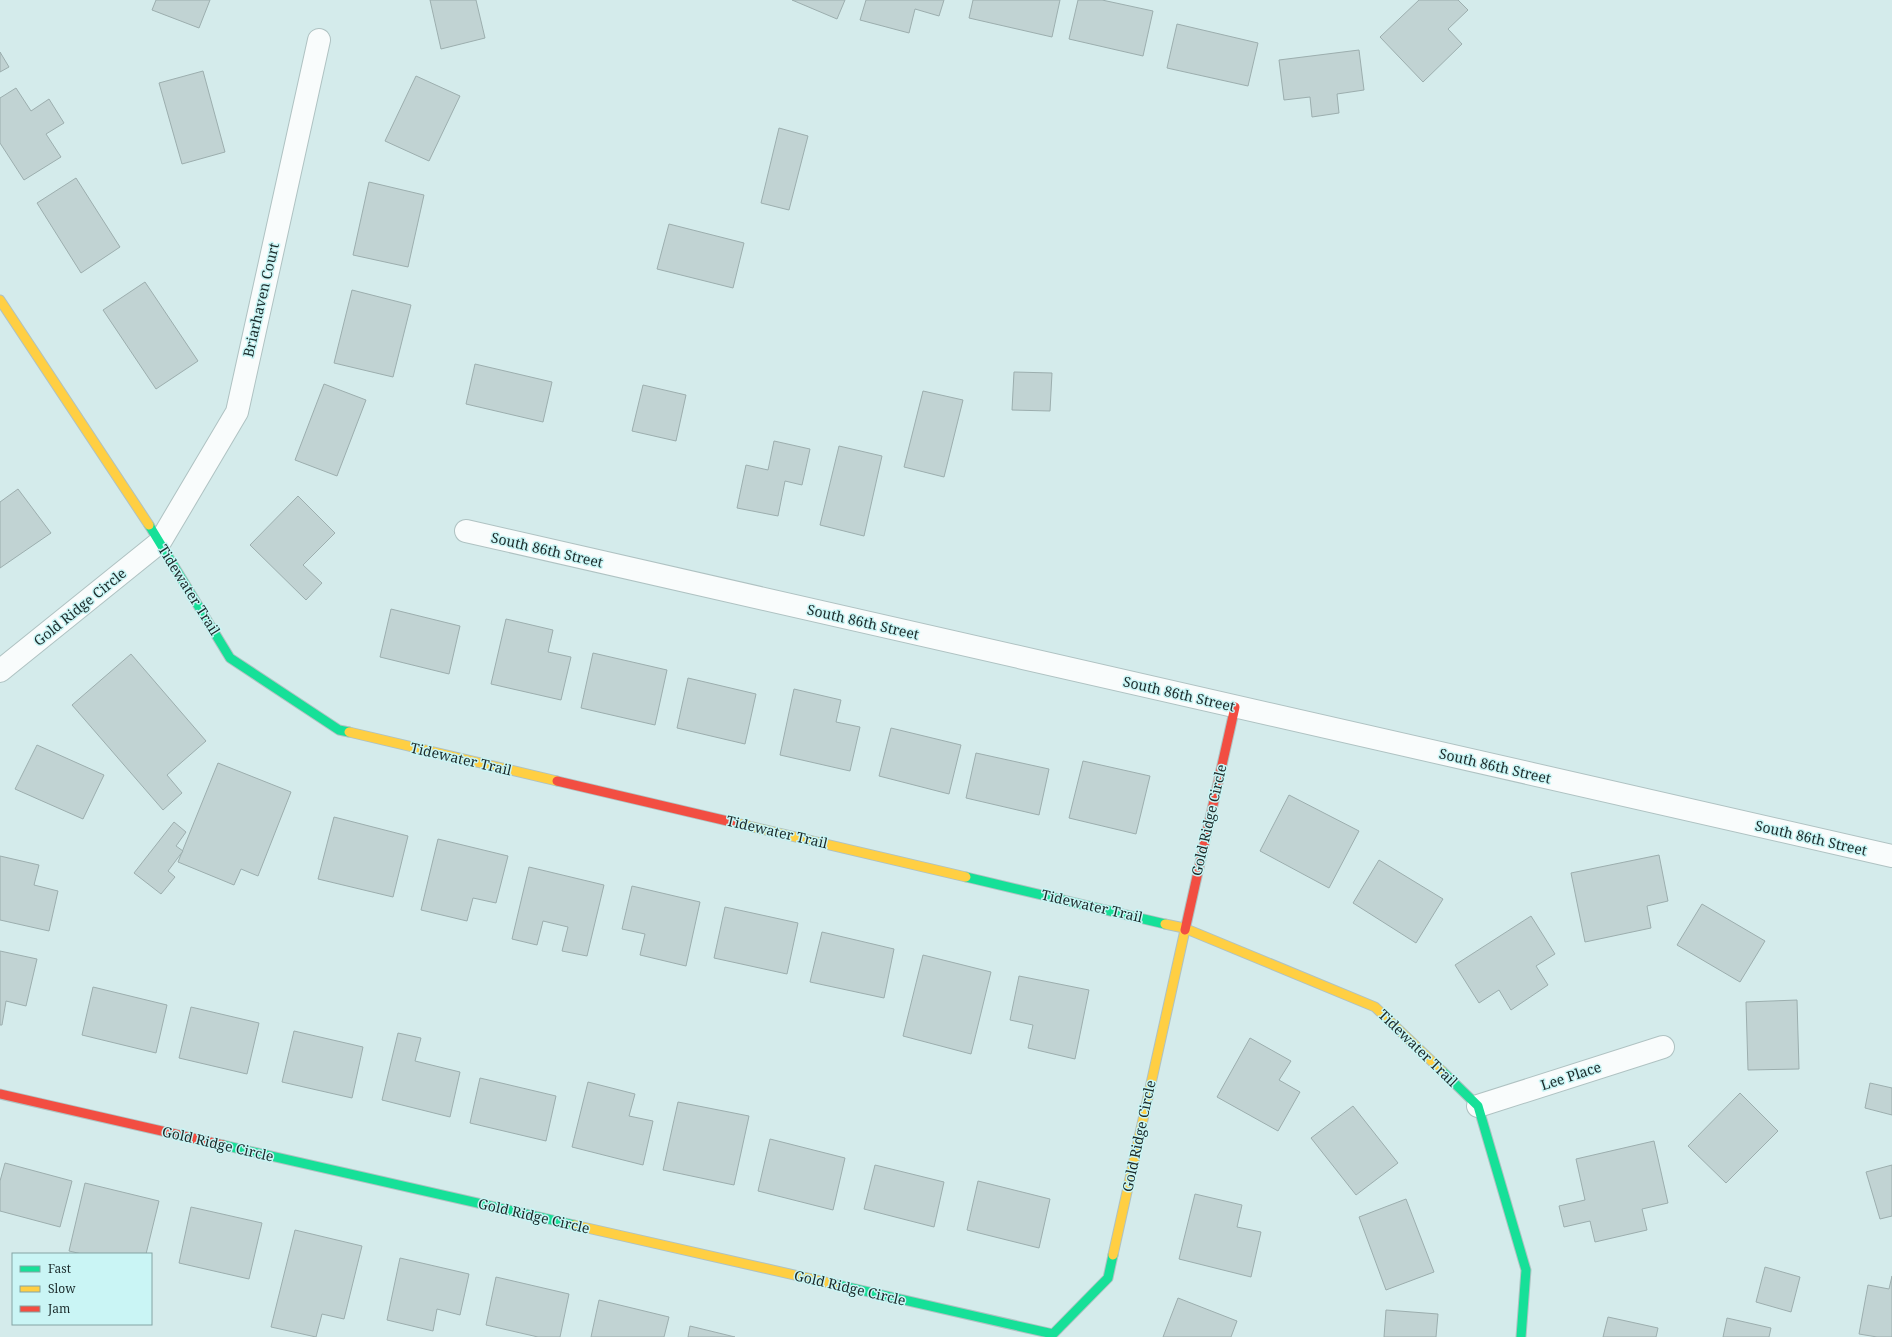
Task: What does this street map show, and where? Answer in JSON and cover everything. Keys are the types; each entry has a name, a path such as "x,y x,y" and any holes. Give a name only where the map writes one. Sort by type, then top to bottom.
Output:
{"street":[{"name":"Briarhaven Court","path":"160,542 237,412 319,40"},
{"name":"Tidewater Trail","path":"0,300 160,542 230,658 339,730 1184,928 1376,1007 1478,1106 1526,1270 1521,1337"},
{"name":"South 86th Street","path":"466,531 1892,856"},
{"name":"Gold Ridge Circle","path":"0,671 160,542"},
{"name":"Gold Ridge Circle","path":"0,1094 1053,1334 1108,1278 1184,928 1235,706"},
{"name":"Lee Place","path":"1478,1106 1663,1047"}],"building":[{"path":"156,0 210,0 199,28 152,10"},
{"path":"430,0 476,0 485,38 441,49"},
{"path":"792,0 845,0 837,19"},
{"path":"866,0 944,0 939,16 915,9 909,33 860,20"},
{"path":"973,0 1060,0 1052,37 969,18"},
{"path":"1078,0 1102,0 1153,11 1143,56 1069,39"},
{"path":"1419,0 1458,0 1468,10 1448,29 1462,44 1423,82 1380,37"},
{"path":"1177,24 1258,43 1248,86 1167,68"},
{"path":"1359,50 1364,90 1337,94 1339,113 1312,117 1310,97 1284,100 1279,60"},
{"path":"0,52 9,67 0,72"},
{"path":"203,71 225,152 182,164 159,83"},
{"path":"416,76 460,96 429,161 385,141"},
{"path":"16,88 31,111 49,99 64,123 46,134 61,157 24,180 0,143 0,98"},
{"path":"779,128 808,136 789,210 761,203"},
{"path":"76,178 120,247 81,273 37,203"},
{"path":"369,182 424,195 408,267 353,255"},
{"path":"669,224 744,243 733,288 657,269"},
{"path":"145,282 198,361 156,389 103,310"},
{"path":"352,290 411,305 393,377 334,363"},
{"path":"475,364 552,382 543,422 466,404"},
{"path":"1014,372 1052,373 1050,411 1012,410"},
{"path":"324,384 366,400 337,476 295,460"},
{"path":"643,385 686,395 676,441 632,431"},
{"path":"923,391 963,400 944,477 904,467"},
{"path":"774,441 810,449 802,485 785,481 778,516 737,508 746,465 768,470"},
{"path":"839,446 882,456 864,536 820,525"},
{"path":"18,489 51,533 0,568 0,502"},
{"path":"298,496 335,533 303,565 322,583 306,600 250,545"},
{"path":"391,609 460,626 449,674 380,657"},
{"path":"506,619 553,630 548,652 571,657 561,700 491,684"},
{"path":"593,653 667,670 655,725 581,708"},
{"path":"131,654 206,741 167,775 182,793 163,810 72,705"},
{"path":"688,678 756,694 745,744 677,728"},
{"path":"794,689 841,700 836,722 860,727 850,771 780,755"},
{"path":"891,728 961,745 949,794 879,776"},
{"path":"37,745 104,775 83,819 15,789"},
{"path":"976,753 1049,769 1039,815 966,798"},
{"path":"1083,761 1150,776 1136,834 1069,818"},
{"path":"218,763 291,792 258,876 241,869 234,885 178,862"},
{"path":"1289,795 1359,831 1329,888 1260,851"},
{"path":"334,817 408,836 393,897 318,879"},
{"path":"174,822 186,832 176,846 183,851 168,871 175,877 161,894 134,873"},
{"path":"438,839 508,856 496,903 473,898 467,921 421,910"},
{"path":"1659,855 1668,901 1647,906 1651,928 1585,942 1571,873"},
{"path":"0,856 39,865 34,885 58,891 49,931 0,920"},
{"path":"1379,860 1443,899 1416,943 1353,903"},
{"path":"529,867 604,885 587,956 562,951 568,927 543,921 537,945 512,939"},
{"path":"632,886 700,902 686,966 640,955 645,934 622,929"},
{"path":"1702,904 1765,941 1740,982 1677,945"},
{"path":"725,907 798,923 787,974 714,958"},
{"path":"1531,916 1555,954 1536,966 1548,985 1511,1010 1499,990 1479,1003 1455,965"},
{"path":"822,932 894,949 884,998 810,982"},
{"path":"0,951 37,959 26,1006 6,1001 2,1025 0,1025"},
{"path":"923,955 991,972 971,1054 903,1036"},
{"path":"1019,976 1089,990 1075,1059 1028,1048 1033,1025 1010,1020"},
{"path":"93,987 167,1005 156,1053 82,1035"},
{"path":"1797,1000 1799,1069 1748,1070 1746,1002"},
{"path":"191,1007 259,1023 247,1074 179,1058"},
{"path":"294,1031 363,1047 352,1098 282,1082"},
{"path":"398,1033 421,1038 415,1061 460,1072 450,1117 382,1100"},
{"path":"1250,1038 1291,1061 1279,1080 1300,1092 1278,1131 1217,1097"},
{"path":"480,1078 556,1096 546,1141 470,1123"},
{"path":"588,1082 635,1094 629,1116 653,1121 643,1165 572,1147"},
{"path":"1870,1083 1892,1088 1892,1115 1865,1108"},
{"path":"1740,1093 1778,1131 1726,1183 1688,1146"},
{"path":"678,1102 749,1116 734,1185 663,1170"},
{"path":"1353,1106 1398,1163 1356,1195 1311,1138"},
{"path":"770,1139 845,1158 833,1210 758,1191"},
{"path":"1654,1141 1668,1203 1642,1209 1647,1230 1595,1242 1590,1221 1564,1227 1559,1206 1585,1200 1576,1159"},
{"path":"5,1163 72,1181 60,1227 0,1211 0,1181"},
{"path":"875,1165 944,1182 934,1227 864,1209"},
{"path":"1892,1165 1892,1216 1880,1219 1866,1172"},
{"path":"978,1181 1050,1199 1039,1248 967,1230"},
{"path":"85,1183 159,1201 146,1253 78,1253 69,1251"},
{"path":"1195,1194 1242,1205 1237,1227 1261,1232 1251,1277 1179,1259"},
{"path":"1406,1199 1434,1272 1386,1290 1359,1217"},
{"path":"191,1207 262,1223 249,1279 179,1263"},
{"path":"295,1230 362,1246 344,1319 322,1314 316,1337 271,1327"},
{"path":"400,1258 469,1274 460,1315 437,1309 433,1331 387,1320"},
{"path":"1765,1267 1800,1277 1791,1312 1756,1302"},
{"path":"1892,1276 1892,1337 1877,1337 1859,1334 1868,1285 1889,1289"},
{"path":"496,1277 569,1294 560,1337 538,1337 486,1325"},
{"path":"1178,1298 1237,1321 1231,1337 1163,1337"},
{"path":"599,1300 669,1317 664,1337 591,1337"},
{"path":"1386,1310 1438,1314 1436,1337 1384,1337"},
{"path":"1608,1317 1658,1328 1656,1337 1603,1337"},
{"path":"1727,1318 1771,1328 1769,1337 1723,1337"},
{"path":"690,1326 735,1337 688,1337"}],"traffic: fast":[{"path":"149,525 230,658 339,730 349,732"},
{"path":"966,877 1165,924"},
{"path":"1442,1071 1478,1106 1526,1270 1521,1337"},
{"path":"223,1145 574,1225"},
{"path":"834,1284 1053,1334 1108,1278 1113,1255"}],"traffic: slow":[{"path":"0,300 149,525"},
{"path":"349,732 557,781"},
{"path":"736,823 966,877"},
{"path":"1165,924 1184,928 1375,1007 1442,1071"},
{"path":"1113,1255 1185,930"},
{"path":"574,1225 834,1284"}],"traffic: jam":[{"path":"1185,930 1235,707"},
{"path":"557,781 736,823"},
{"path":"0,1094 223,1145"}]}
